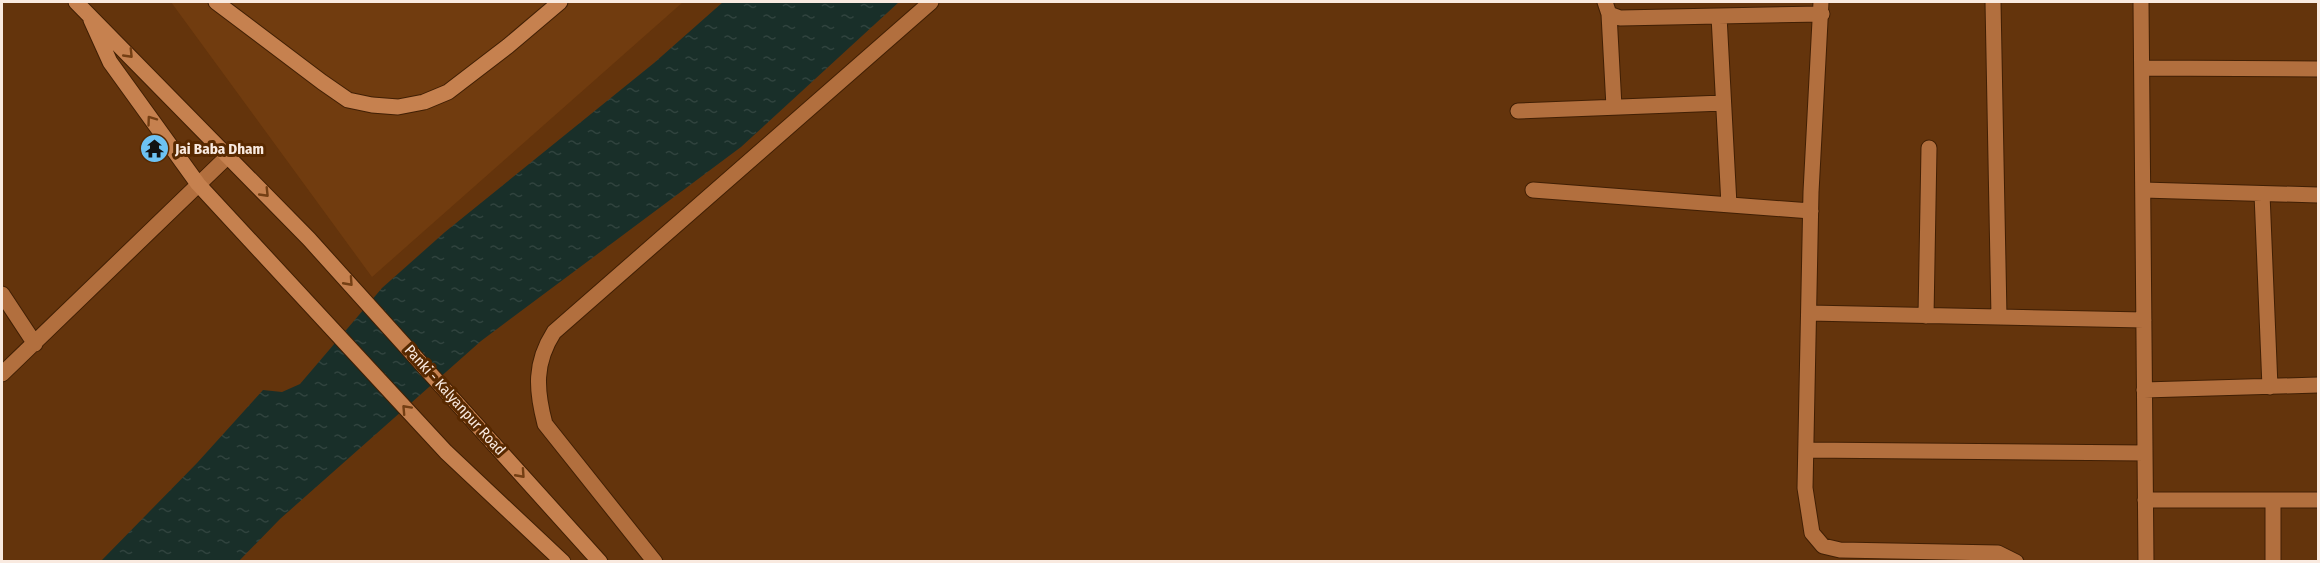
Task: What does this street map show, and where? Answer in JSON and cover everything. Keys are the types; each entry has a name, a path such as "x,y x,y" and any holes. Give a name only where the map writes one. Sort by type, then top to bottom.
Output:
{"street":[{"path":"216,2 348,100 398,107 424,102 448,92 560,2"},
{"path":"655,561 545,424 540,405 537,372 546,345 554,333 931,2"},
{"path":"1993,2 2000,317"},
{"path":"2141,2 2146,561"},
{"path":"82,7 110,62 198,184 446,452 563,561"},
{"name":"Panki - Kalyanpur Road","path":"82,7 309,239 600,561"},
{"path":"1607,8 1620,18 1719,16 1822,8 1811,211 1805,488 1812,533 1823,546 1840,550 1910,556 1998,553 2016,561"},
{"path":"1607,8 1614,107"},
{"path":"1719,16 1729,205"},
{"path":"2142,68 2319,69"},
{"path":"1518,111 1724,103"},
{"path":"1926,316 1929,148"},
{"path":"2,374 228,156"},
{"path":"1533,190 1811,211"},
{"path":"2143,190 2319,195"},
{"path":"2262,194 2270,387"},
{"path":"2,294 35,344"},
{"path":"1809,313 2144,320"},
{"path":"2144,390 2319,386"},
{"path":"1806,450 2145,453"},
{"path":"2145,500 2319,500"},
{"path":"2272,500 2273,561"}],"shaded area":[{"path":"171,2 683,2 372,277"}],"water":[{"path":"723,2 899,2 741,147 481,341 280,519 239,561 100,562 197,463 263,390 282,392 300,384 382,288 445,232 654,63"}],"place":[{"name":"Jai Baba Dham","path":"154,149"}]}
